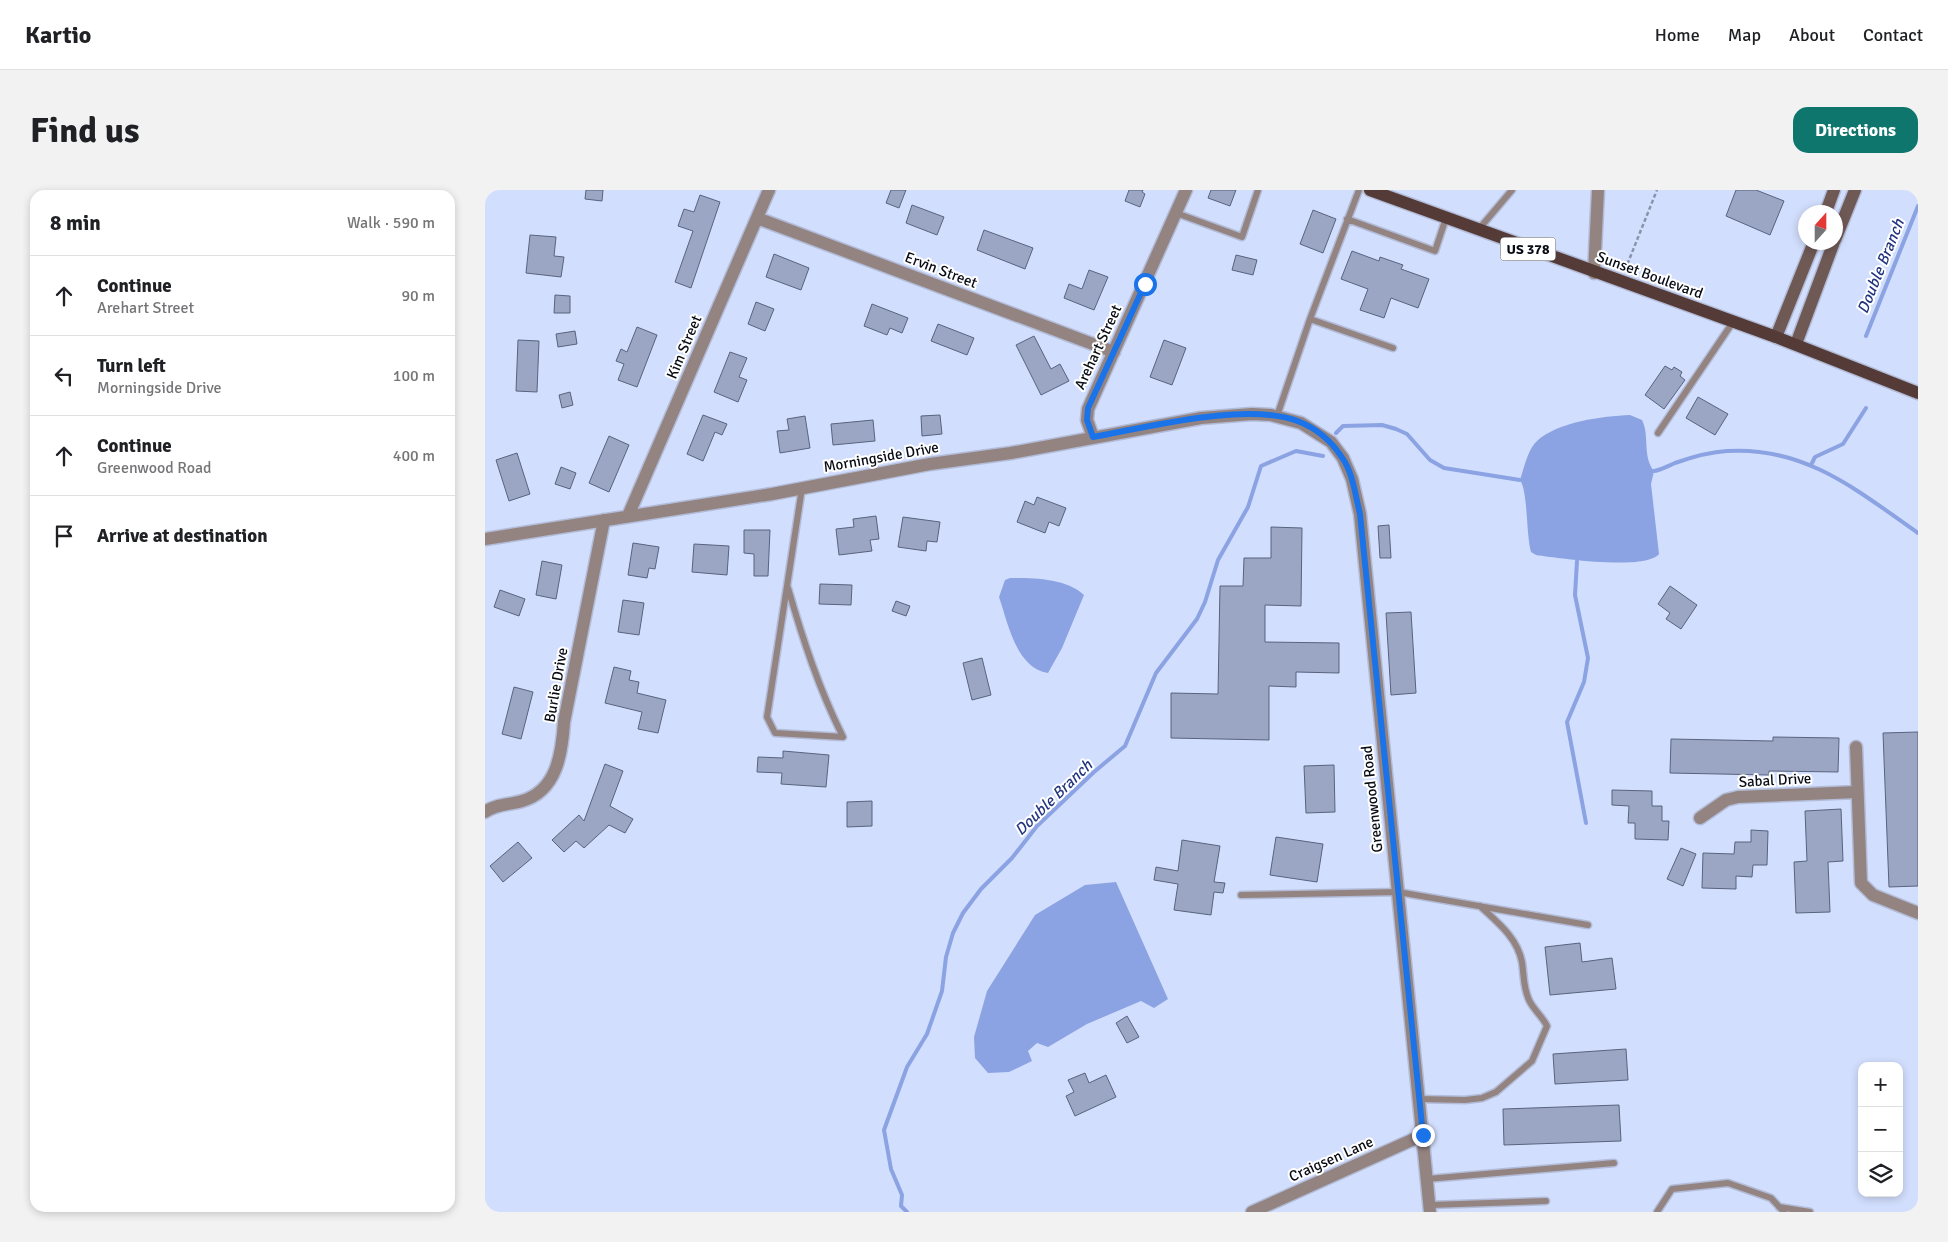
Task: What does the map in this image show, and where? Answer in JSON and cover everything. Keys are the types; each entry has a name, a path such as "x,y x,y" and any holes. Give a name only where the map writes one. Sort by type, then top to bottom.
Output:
{"main road":[{"name":"Sunset Boulevard","path":"1370,190 1389,193 1446,218 1594,273 1777,337 1918,393"}],"street":[{"name":"Kim Street","path":"629,516 769,190"},
{"name":"Arehart Street","path":"1093,437 1087,420 1088,408 1186,190"},
{"path":"1594,273 1598,190"},
{"path":"1828,205 1834,190"},
{"path":"1843,221 1855,190"},
{"name":"Ervin Street","path":"757,218 1113,352"},
{"path":"1777,337 1811,250"},
{"path":"1795,344 1832,250"},
{"name":"Morningside Drive","path":"485,539 802,488 1201,418 1251,414 1280,417"},
{"name":"Greenwood Road","path":"1280,417 1301,423 1331,442 1343,458 1352,479 1360,514 1430,1208"},
{"name":"Burlie Drive","path":"485,812 492,807 522,801 537,795 549,785 554,774 563,744 565,722 604,520"},
{"path":"1856,747 1861,883 1873,895 1918,912"},
{"name":"Sabal Drive","path":"1700,818 1726,800 1738,797 1857,792"},
{"name":"Craigsen Lane","path":"1252,1212 1423,1135"}],"lane":[{"path":"1176,213 1241,237 1259,190"},
{"path":"1280,417 1310,319 1359,190"},
{"path":"1478,230 1512,190"},
{"path":"1347,219 1435,251 1446,218"},
{"path":"1310,319 1393,348"},
{"path":"1658,433 1733,322"},
{"path":"788,588 809,660 826,704 843,737 775,733 767,717 802,488"},
{"path":"1241,895 1398,892 1587,924"},
{"path":"1419,1099 1465,1100 1482,1098 1496,1092 1532,1061 1547,1026 1542,1015 1530,1003 1524,986 1521,960 1508,932 1480,906"},
{"path":"1427,1179 1614,1163"},
{"path":"1657,1212 1672,1189 1728,1183 1771,1198 1782,1210 1810,1212"},
{"path":"1430,1208 1546,1201"}],"path":[{"path":"1621,282 1657,190"}],"water":[{"path":"1630,415 1642,420 1646,433 1648,459 1654,471 1651,484 1659,554 1651,559 1619,563 1536,555 1531,552 1526,503 1520,480 1534,444 1546,434 1556,429 1581,421"},
{"path":"1010,578 1059,582 1077,589 1084,595 1062,648 1048,673 1028,663 1021,654 1010,631 999,597 1005,580"},
{"path":"1116,882 1168,999 1154,1008 1141,1001 1087,1024 1048,1047 1037,1043 1028,1051 1032,1061 1009,1072 988,1073 975,1058 974,1037 987,991 1035,915 1085,885"}],"building":[{"path":"586,190 603,190 602,201 585,199"},
{"path":"891,190 906,190 899,208 886,203"},
{"path":"1129,190 1143,190 1142,192 1145,194 1140,207 1125,201"},
{"path":"1211,190 1236,190 1230,206 1208,198"},
{"path":"1736,190 1756,190 1784,201 1770,235 1726,216"},
{"path":"700,195 720,202 691,288 675,282 693,231 678,226 684,209 694,212"},
{"path":"912,205 944,217 937,235 906,223"},
{"path":"1313,210 1336,219 1323,253 1300,244"},
{"path":"984,230 1033,248 1025,269 977,250"},
{"path":"530,235 556,237 554,256 564,257 561,277 526,273"},
{"path":"1352,251 1379,261 1380,257 1403,265 1401,269 1429,279 1418,308 1391,298 1384,318 1360,310 1368,289 1341,279"},
{"path":"774,254 809,268 801,290 766,277"},
{"path":"1236,255 1257,260 1253,275 1232,270"},
{"path":"1089,270 1108,277 1094,310 1064,298 1069,284 1082,289"},
{"path":"555,295 570,296 570,313 554,313"},
{"path":"756,302 774,309 765,331 748,324"},
{"path":"872,304 908,318 902,333 890,328 887,335 864,326"},
{"path":"938,324 974,338 967,355 931,341"},
{"path":"637,327 657,335 637,387 618,380 624,364 616,361 621,349 627,352"},
{"path":"575,331 577,344 558,347 556,334"},
{"path":"1034,336 1051,369 1060,364 1069,381 1041,395 1016,345"},
{"path":"518,340 539,341 537,392 516,391"},
{"path":"1164,340 1186,348 1172,385 1150,377"},
{"path":"730,352 747,358 739,377 747,380 738,402 714,392"},
{"path":"1665,366 1672,370 1674,367 1682,372 1680,376 1685,380 1664,409 1645,395"},
{"path":"570,392 573,405 562,408 559,395"},
{"path":"1698,397 1728,414 1715,435 1686,418"},
{"path":"703,415 727,424 722,435 715,432 703,461 687,454"},
{"path":"940,415 942,434 922,436 921,416"},
{"path":"805,416 810,448 780,453 777,431 789,430 787,419"},
{"path":"873,420 875,441 833,445 831,424"},
{"path":"609,436 629,445 609,492 589,483"},
{"path":"517,453 530,494 509,501 496,460"},
{"path":"561,467 576,473 570,489 555,484"},
{"path":"1037,497 1066,508 1059,526 1049,522 1045,533 1017,522 1025,501 1034,505"},
{"path":"876,516 879,539 870,540 872,551 839,555 836,529 854,527 853,519"},
{"path":"903,517 940,522 937,542 927,541 926,551 898,547"},
{"path":"1389,525 1391,558 1380,558 1378,526"},
{"path":"1271,527 1302,528 1301,606 1265,605 1265,642 1339,643 1339,673 1296,672 1296,687 1269,686 1269,740 1171,738 1171,693 1218,694 1220,586 1243,586 1244,558 1271,558"},
{"path":"744,530 770,530 768,576 754,576 754,554 744,553"},
{"path":"633,543 659,547 655,569 649,568 647,578 628,575"},
{"path":"694,544 729,546 727,575 692,572"},
{"path":"542,561 562,565 556,599 536,595"},
{"path":"820,584 852,585 851,605 819,604"},
{"path":"1670,586 1697,605 1681,629 1666,619 1670,613 1658,604"},
{"path":"500,590 525,599 519,616 494,607"},
{"path":"623,600 644,603 639,635 618,632"},
{"path":"896,601 910,606 906,616 892,611"},
{"path":"1411,612 1416,693 1391,695 1386,613"},
{"path":"982,658 991,695 972,700 963,663"},
{"path":"614,667 631,671 629,680 639,682 637,693 666,700 658,733 638,729 642,712 605,703"},
{"path":"514,687 533,692 521,739 502,734"},
{"path":"1918,732 1918,886 1889,887 1883,733"},
{"path":"1773,737 1839,738 1838,772 1769,771 1769,775 1670,773 1671,739 1773,741"},
{"path":"783,751 829,755 826,787 781,784 782,773 757,772 758,757 783,758"},
{"path":"605,764 623,771 610,806 633,819 625,833 609,825 584,848 576,841 564,852 552,840 579,815 584,821"},
{"path":"1334,765 1335,812 1306,813 1304,766"},
{"path":"1612,790 1652,791 1652,806 1662,806 1662,821 1669,821 1668,840 1635,839 1635,823 1628,823 1629,806 1612,805"},
{"path":"872,801 872,826 847,827 847,802"},
{"path":"1841,809 1843,861 1828,862 1830,912 1796,913 1794,862 1807,861 1805,811"},
{"path":"1751,830 1768,831 1767,865 1753,865 1752,877 1736,876 1736,889 1702,888 1703,853 1734,854 1735,842 1751,842"},
{"path":"1276,837 1323,844 1317,882 1270,875"},
{"path":"1182,840 1220,846 1214,882 1225,883 1223,893 1214,892 1211,915 1174,910 1178,884 1154,880 1156,867 1178,871"},
{"path":"518,842 532,858 503,882 490,866"},
{"path":"1681,848 1696,854 1683,886 1667,879"},
{"path":"1580,943 1582,962 1612,958 1616,989 1550,995 1545,947"},
{"path":"1127,1016 1139,1037 1127,1043 1116,1023"},
{"path":"1626,1049 1628,1080 1555,1084 1553,1054"},
{"path":"1085,1073 1089,1083 1106,1075 1116,1097 1075,1116 1066,1096 1074,1092 1068,1080"},
{"path":"1619,1105 1621,1141 1504,1145 1503,1109"}],"waterway":[{"name":"Double Branch","path":"1866,336 1918,206"},
{"name":"Double Branch","path":"1811,465 1815,457 1843,444 1866,408"},
{"name":"Double Branch","path":"1336,433 1343,426 1382,425 1407,434 1430,460 1444,468 1520,480"},
{"name":"Double Branch","path":"907,1212 901,1206 902,1195 891,1169 884,1130 907,1067 927,1034 942,991 946,957 953,933 963,913 981,889 1012,858 1037,826 1094,772 1125,746 1156,673 1197,619 1205,602 1218,560 1248,507 1261,466 1296,451 1323,456"},
{"name":"Double Branch","path":"1654,471 1694,457 1727,451 1755,451 1781,456 1829,474 1852,487 1918,533"},
{"path":"1577,561 1575,595 1588,658 1584,682 1567,722 1586,823"}],"route":[{"path":"1145,284 1088,408 1087,420 1093,437 1201,418 1251,414 1271,415 1301,423 1315,430 1331,442 1343,458 1352,479 1360,514 1423,1135"}]}
